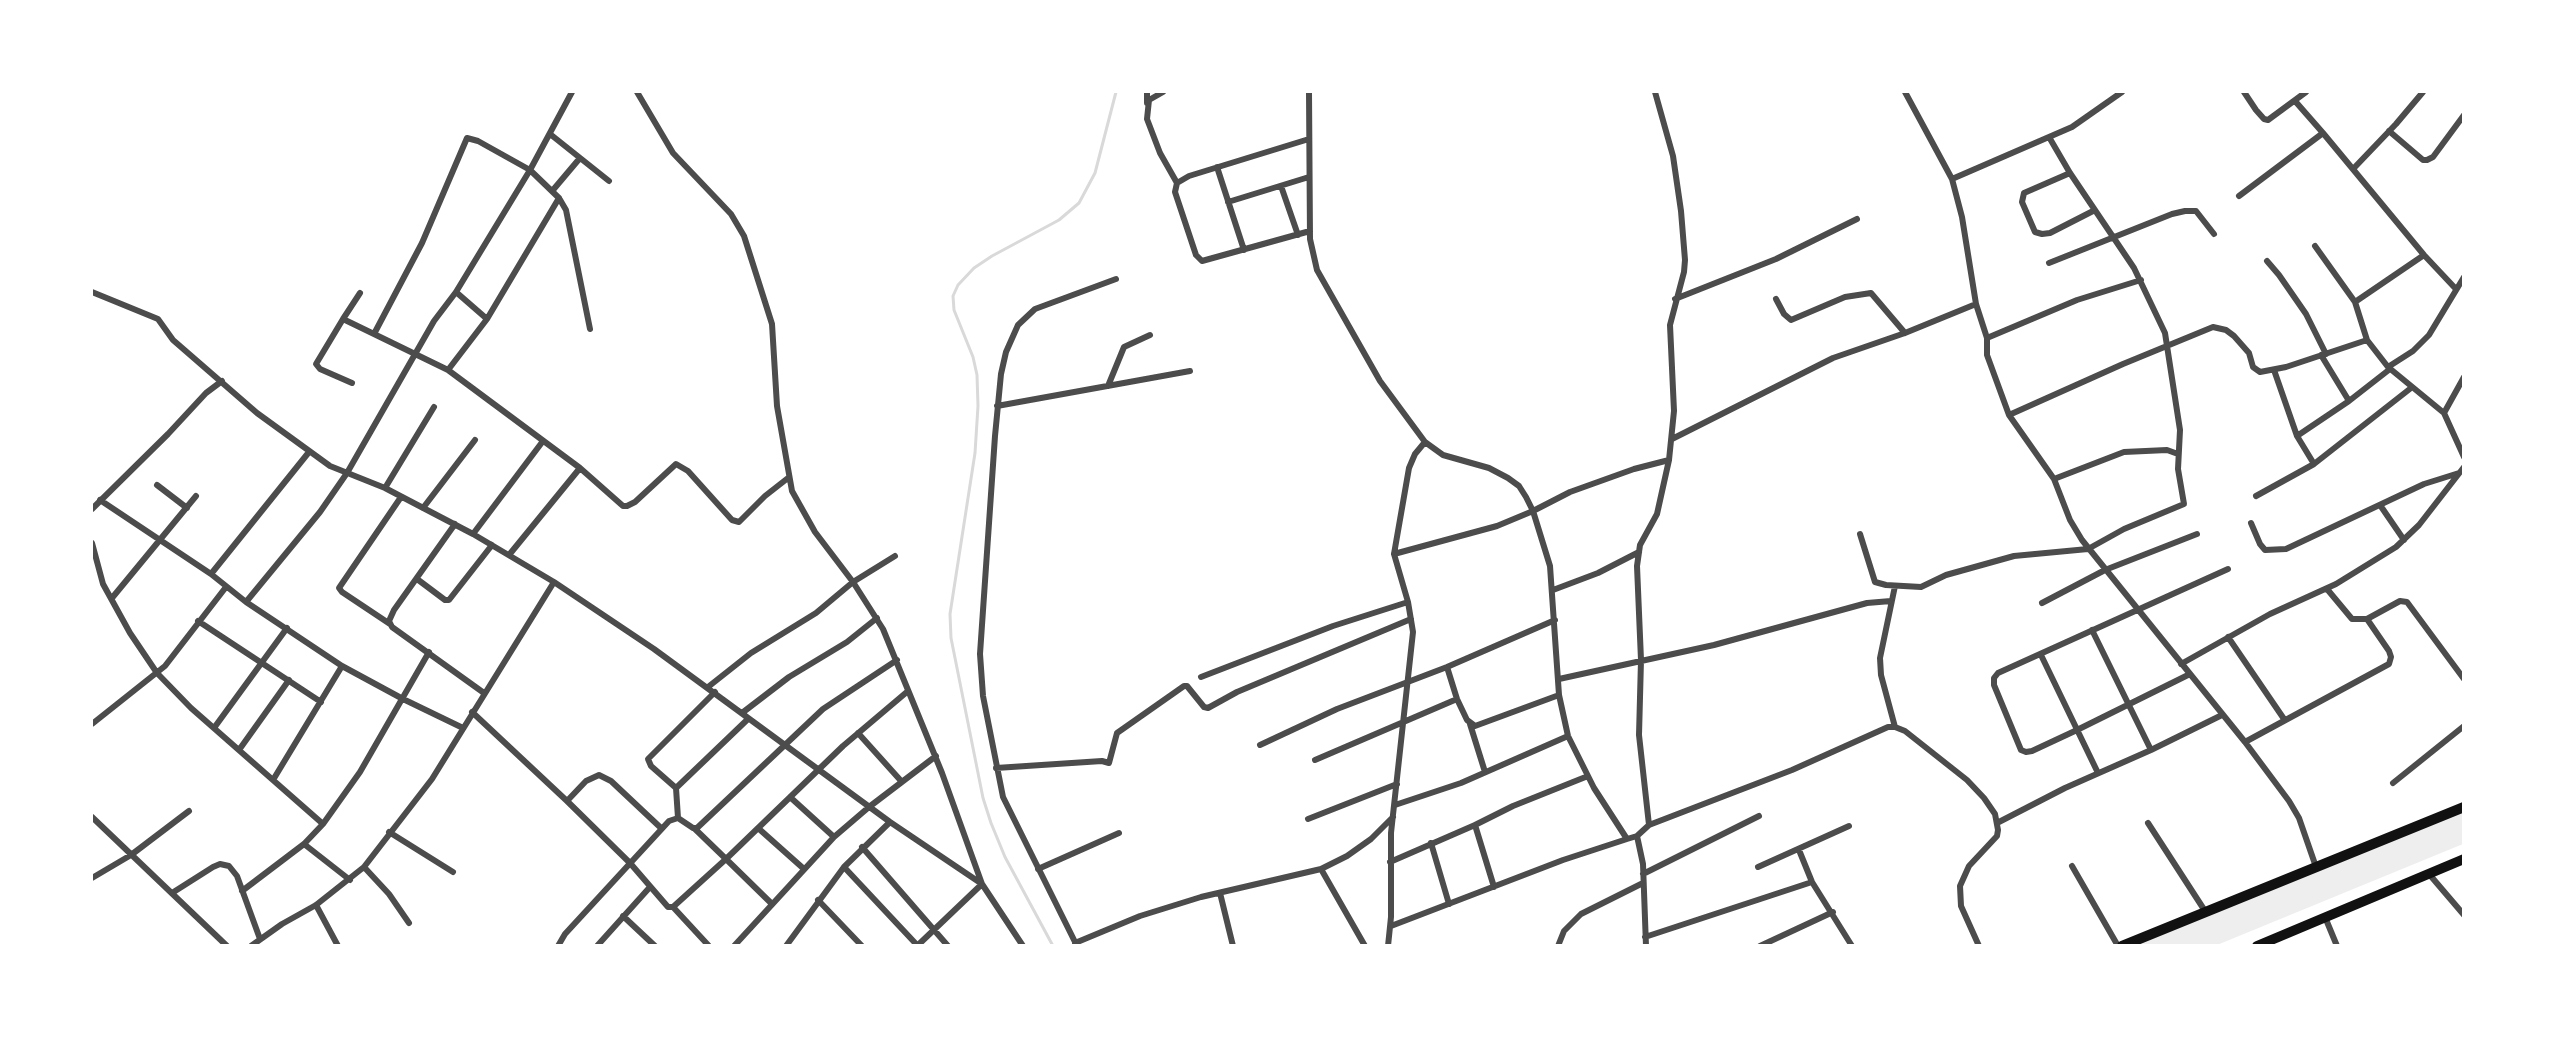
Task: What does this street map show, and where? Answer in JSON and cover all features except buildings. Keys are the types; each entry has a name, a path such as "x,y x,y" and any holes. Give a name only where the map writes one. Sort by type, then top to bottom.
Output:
{"main road":[{"path":"2120,945 2463,807"},
{"path":"2257,945 2463,859"}],"street":[{"path":"246,602 320,512 347,473 415,355 530,170 572,92"},
{"path":"1147,92 1149,129 1177,183 1176,197 1198,259 1207,261 1310,231"},
{"path":"1147,104 1149,100 1163,92"},
{"path":"1309,92 1310,231 1317,270 1380,381 1425,442 1443,454 1489,468 1508,478 1519,486 1533,511 1550,566 1559,695 1568,736 1588,776 1627,839"},
{"path":"1649,825 1639,735 1641,660 1636,574 1642,541 1657,514 1669,460 1674,411 1670,336 1675,299 1684,272 1683,229 1673,156 1655,92"},
{"path":"1905,92 1952,179 1962,217 1976,304 1987,338 1987,355 2008,415 2054,479 2070,520 2088,549 2245,742 2299,818 2316,867"},
{"path":"1952,179 2072,127 2122,92"},
{"path":"2244,92 2264,119 2272,117 2306,92"},
{"path":"2354,168 2423,92"},
{"path":"640,93 672,153 731,214 744,236 772,324 774,381 788,478 797,503 877,618 897,660 936,756 982,884 1023,945"},
{"path":"2295,100 2354,168 2424,255 2455,288"},
{"path":"2390,131 2423,160 2427,160 2433,157 2463,115"},
{"path":"2239,196 2323,133"},
{"path":"550,134 609,181"},
{"path":"1860,534 1875,582 1895,586 1921,587 1946,575 2014,556 2088,549 2124,529 2183,506 2178,454 2180,430 2168,345 2160,320 2141,280 2070,173 2049,137"},
{"path":"374,334 422,243 467,138 478,141 530,170 559,198 566,210 590,329"},
{"path":"1177,183 1217,167 1309,139"},
{"path":"553,190 580,158"},
{"path":"1217,167 1244,250"},
{"path":"2070,173 2024,193 2022,202 2035,232 2042,234 2050,232 2095,210"},
{"path":"1228,202 1309,177"},
{"path":"1281,186 1298,235"},
{"path":"448,370 487,319 559,198"},
{"path":"2049,263 2185,211 2196,211 2214,234"},
{"path":"1675,299 1776,259 1857,219"},
{"path":"2315,246 2355,302 2367,340 2389,368 2444,414 2463,457"},
{"path":"2355,302 2424,255"},
{"path":"2267,261 2306,314 2323,354 2349,401"},
{"path":"2297,436 2349,401 2413,351 2428,335 2463,277"},
{"path":"1116,279 1050,302 1027,315 1018,325 1006,352 1000,374 997,406 980,654 983,696 996,768 1010,814 1076,944 1140,916 1220,893 1322,869 1347,856 1371,839 1393,818"},
{"path":"1987,338 2068,303 2141,280"},
{"path":"92,292 158,319 173,340 257,414 330,466 385,488 455,524 554,582 708,687 817,770 982,884"},
{"path":"456,292 487,319"},
{"path":"352,383 320,369 316,364 360,293"},
{"path":"1776,299 1788,318 1796,320 1810,311 1845,297 1871,293 1905,333"},
{"path":"1672,439 1833,358 1905,333 1976,304"},
{"path":"343,319 448,370 580,468 625,506 646,493 672,466 679,465 736,522 744,519 765,496 788,478"},
{"path":"2008,415 2213,327 2222,328 2230,333 2245,348 2255,370 2260,372 2274,370 2367,340"},
{"path":"1108,386 1124,347 1150,335"},
{"path":"2274,370 2297,436 2314,464"},
{"path":"997,406 1190,371"},
{"path":"2444,414 2463,377"},
{"path":"92,508 206,393 222,381"},
{"path":"2256,496 2314,464 2411,388"},
{"path":"385,488 434,407"},
{"path":"423,508 475,440"},
{"path":"473,534 543,441"},
{"path":"1388,945 1391,926 1390,862 1393,818 1408,682 1412,619 1394,554 1409,468 1415,454 1425,442"},
{"path":"2054,479 2124,452 2167,450 2178,454"},
{"path":"211,574 309,452"},
{"path":"1394,554 1481,531 1533,511 1570,492 1634,469 1669,460"},
{"path":"509,555 580,468"},
{"path":"2251,524 2265,550 2275,552 2286,549 2424,484 2461,470"},
{"path":"2181,664 2291,603 2327,589 2404,540 2419,525 2461,470"},
{"path":"157,485 187,508"},
{"path":"112,598 196,496"},
{"path":"401,497 339,588 484,693"},
{"path":"100,500 342,666 463,728"},
{"path":"2380,505 2404,540"},
{"path":"390,624 391,615 455,524"},
{"path":"2042,603 2105,570 2197,534"},
{"path":"92,543 103,584 130,633 157,673 214,728 323,824"},
{"path":"417,579 445,600 449,600 492,545"},
{"path":"1553,590 1598,573 1639,552"},
{"path":"708,687 751,653 816,613 853,582 895,556"},
{"path":"2190,674 2032,752 2021,750 1994,685 1994,678 1998,673 2228,569"},
{"path":"251,945 316,905 364,867 432,779 554,582"},
{"path":"92,724 157,673 226,586"},
{"path":"1895,586 1880,658 1881,675 1895,727"},
{"path":"2327,589 2352,619 2367,619 2400,601 2407,602 2463,679"},
{"path":"1559,679 1724,642 1877,601 1891,601"},
{"path":"1201,677 1333,626 1408,602"},
{"path":"742,713 789,677 847,642 877,618"},
{"path":"996,768 1102,761 1109,763 1117,733 1184,686 1187,686 1204,707 1208,708 1237,692 1412,619"},
{"path":"2245,742 2389,664 2391,657 2389,651 2367,619"},
{"path":"1260,745 1337,709 1447,667 1555,620"},
{"path":"198,621 321,702"},
{"path":"214,728 287,628"},
{"path":"2092,630 2151,750"},
{"path":"2228,637 2284,719"},
{"path":"242,891 304,844 323,824 360,772 429,652"},
{"path":"2041,655 2098,773"},
{"path":"695,829 823,709 897,660"},
{"path":"273,780 342,666"},
{"path":"1447,667 1457,699 1470,724 1485,772"},
{"path":"239,750 290,680"},
{"path":"673,907 817,770 908,691"},
{"path":"678,818 676,788 649,763 648,759 715,693"},
{"path":"1470,724 1480,726 1559,695"},
{"path":"1315,760 1457,699"},
{"path":"472,712 567,801 630,863 668,907 673,907 709,945"},
{"path":"1997,823 2222,715"},
{"path":"676,788 748,718"},
{"path":"2393,783 2463,726"},
{"path":"1391,926 1637,836 1649,825 1792,770 1888,727 1895,727 1905,731 1967,780 1984,798 1997,823 1997,836 1970,866 1960,886 1961,906 1979,945"},
{"path":"858,733 902,782"},
{"path":"1395,805 1485,772 1568,736"},
{"path":"734,945 834,837 936,756"},
{"path":"567,801 586,781 599,775 611,781 661,828"},
{"path":"1390,862 1513,806 1588,776"},
{"path":"1308,819 1397,784"},
{"path":"790,797 834,837"},
{"path":"92,878 131,855 189,811"},
{"path":"1643,874 1759,816"},
{"path":"92,817 227,945"},
{"path":"558,945 565,934 593,906 661,828 672,819 678,818 695,829 772,904"},
{"path":"786,945 844,867 890,822"},
{"path":"2148,823 2205,911"},
{"path":"1475,825 1494,887"},
{"path":"1758,867 1849,826"},
{"path":"758,828 804,869"},
{"path":"389,832 453,872"},
{"path":"1038,870 1119,833"},
{"path":"1637,836 1643,874 1646,945"},
{"path":"1431,843 1449,904"},
{"path":"304,844 350,880"},
{"path":"862,848 948,945"},
{"path":"1799,850 1812,882 1852,945"},
{"path":"172,893 220,864 233,869 260,939"},
{"path":"2072,866 2120,945"},
{"path":"364,867 389,894 409,923"},
{"path":"844,867 917,945 982,884"},
{"path":"1322,869 1365,945"},
{"path":"2428,874 2463,915"},
{"path":"1645,937 1812,882"},
{"path":"1558,945 1564,931 1581,914 1643,883"},
{"path":"597,945 650,886"},
{"path":"1220,893 1233,945"},
{"path":"818,900 862,945"},
{"path":"316,905 338,945"},
{"path":"1760,945 1833,912"},
{"path":"623,916 655,945"},
{"path":"2325,916 2337,945"}],"shaded area":[{"path":"2463,811 2463,844 2217,945 2131,946"}],"waterway":[{"path":"1053,946 1005,857 991,823 983,798 951,638 950,614 975,453 978,406 977,375 973,357 954,310 953,296 958,285 974,268 1059,220 1079,203 1095,173 1116,92"}]}
